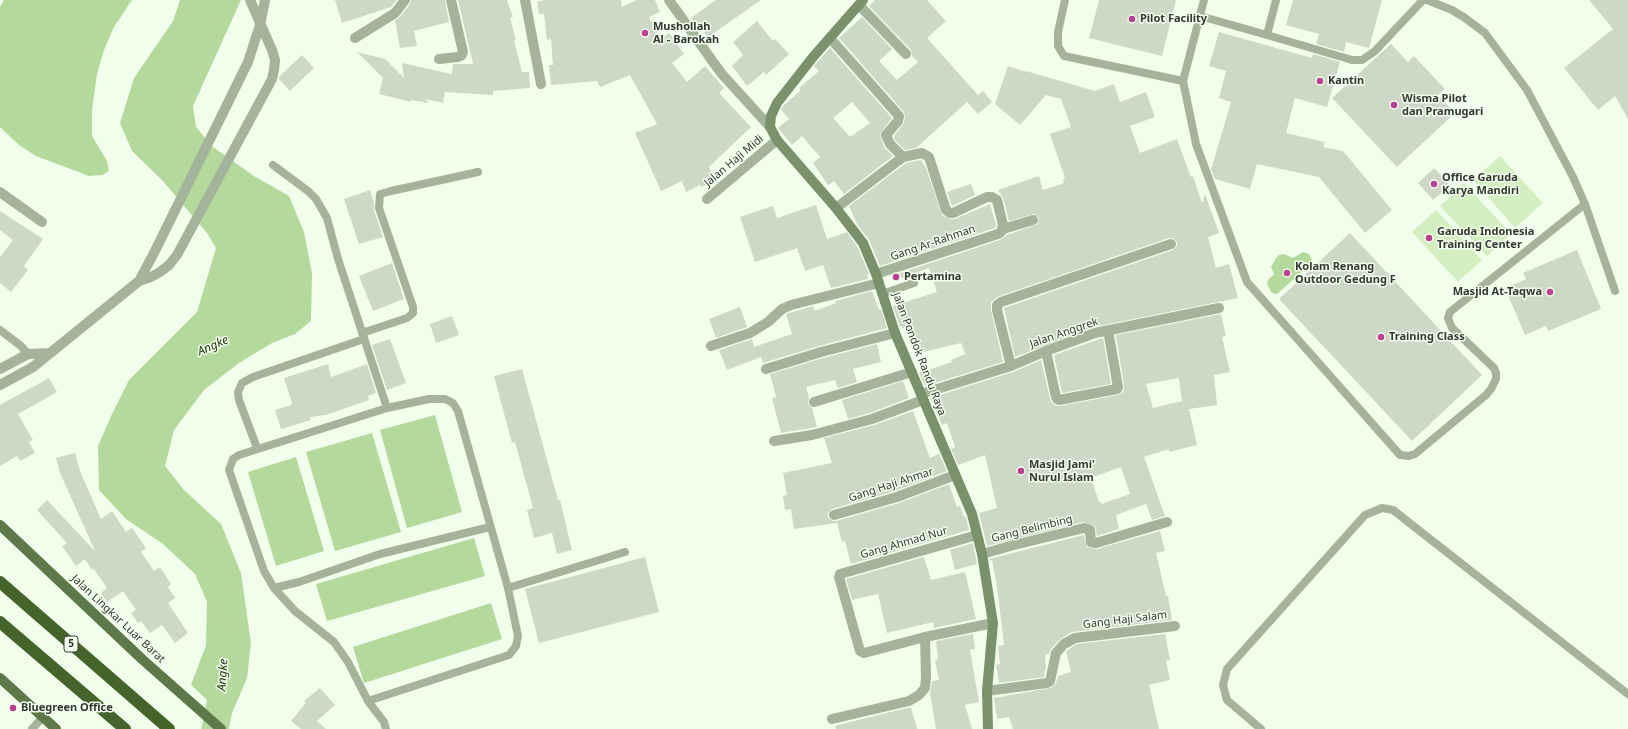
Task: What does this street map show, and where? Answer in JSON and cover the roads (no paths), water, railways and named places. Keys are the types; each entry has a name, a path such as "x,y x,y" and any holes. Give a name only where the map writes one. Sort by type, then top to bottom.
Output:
{"highway":[{"name":"5","path":"0,582 169,729"},
{"path":"0,622 125,729"}],"main road":[{"path":"770,127 771,116 777,103 861,2"},
{"name":"Jalan Pondok Randu Raya","path":"770,127 777,140 836,208 863,243 877,278 895,333 972,514 982,554 993,623 987,691 988,729"},
{"name":"Jalan Lingkar Luar Barat","path":"0,526 163,678 221,729"},
{"path":"0,678 56,729"}],"street":[{"path":"139,280 151,277 160,272 169,265 177,255 272,79 275,60 250,0"},
{"path":"0,385 33,367 139,280 155,251 248,62 260,25 265,0"},
{"path":"354,38 395,13 405,0"},
{"path":"439,59 458,57 462,55 463,52 451,0"},
{"path":"525,0 541,84"},
{"path":"669,0 721,72 770,127"},
{"path":"861,2 906,54"},
{"path":"830,38 899,116 898,121 886,137 890,144 902,157"},
{"name":"Jalan Haji Midi","path":"707,199 777,140"},
{"path":"836,208 902,157 922,153 929,157 946,210 953,213 987,198 995,198 1000,231"},
{"path":"0,192 42,222"},
{"name":"Gang Ar-Rahman","path":"711,346 750,333 768,322 782,309 791,305 877,278 1033,220"},
{"path":"1011,366 997,305 1001,302 1171,244"},
{"name":"Jalan Anggrek","path":"774,442 812,435 872,419 922,397 1011,366 1046,350 1095,333 1219,308"},
{"path":"1046,350 1057,399 1059,400 1117,389 1118,387 1108,330"},
{"path":"766,369 821,352 895,333"},
{"path":"0,369 28,354 50,353"},
{"path":"28,354 33,367"},
{"path":"814,402 912,372"},
{"name":"Gang Haji Ahmar","path":"834,516 897,497 955,475"},
{"name":"Gang Belimbing","path":"982,554 1084,528 1090,530 1091,542 1096,543 1167,522"},
{"name":"Gang Ahmad Nur","path":"925,637 865,652 860,651 839,577 842,573 978,535"},
{"path":"832,719 909,701 919,695 925,688 925,637 993,623"},
{"name":"Gang Haji Salam","path":"987,691 1047,684 1050,681 1056,653 1064,644 1075,638 1175,626"}],"lane":[{"path":"1065,0 1058,32 1058,46 1064,56 1183,82"},
{"path":"1204,0 1183,82 1196,144 1247,282 1400,455 1409,456 1415,454 1486,395 1496,379 1494,368 1452,328 1448,318 1450,312 1585,204"},
{"path":"1267,35 1276,0"},
{"path":"1200,16 1352,60 1362,60 1376,51 1423,0"},
{"path":"1427,0 1452,10 1485,33 1527,90 1573,177 1585,204 1615,291"},
{"path":"273,165 308,191 316,199 327,218 338,259 387,408"},
{"path":"257,448 239,400 238,392 242,383 253,377 407,318 413,313 413,307 379,208 380,194 478,172"},
{"path":"882,294 914,283"},
{"path":"0,330 21,346 28,354"},
{"path":"368,701 509,655 516,646 518,636 508,588 458,411 453,403 444,399 429,399 387,408 257,448 238,455 233,459 229,470 264,571 274,588 295,611 334,642 348,662 368,701 384,722 386,729"},
{"path":"1261,729 1227,700 1222,685 1227,669 1365,515 1382,508 1393,510 1628,694"},
{"path":"274,588 299,582 380,554 490,527"},
{"path":"508,588 625,552"},
{"path":"32,729 43,717"}],"water":[{"path":"4,0 132,0 114,27 104,50 97,74 92,110 92,136 107,161 109,171 102,175 89,176 36,156 19,145 0,127 0,7"},
{"path":"180,0 241,0 193,106 196,127 213,147 254,176 289,196 304,232 312,273 311,321 295,334 272,343 239,363 204,390 174,430 165,466 184,490 221,524 241,573 251,643 247,678 229,720 191,685 206,645 207,602 195,574 163,544 126,519 99,490 98,446 112,414 129,380 197,312 216,248 207,233 162,180 132,151 120,123 134,78 173,21"},
{"name":"Kolam Renang Outdoor Gedung F","path":"1303,252 1309,254 1313,262 1277,294 1271,292 1267,284 1268,280 1274,274 1271,267 1276,258 1279,255 1284,254 1293,258"},
{"path":"435,415 462,512 407,528 380,430"},
{"path":"372,433 401,532 335,551 306,452"},
{"path":"296,457 324,551 276,566 248,472"},
{"path":"474,538 485,576 327,621 316,584"},
{"path":"491,603 502,639 364,683 353,647"}],"waterway":[{"name":"Angke","path":"215,729 224,683 224,674"}],"place":[{"name":"Pilot Facility","path":"1132,19"},
{"name":"Mushollah Al - Barokah","path":"645,33"},
{"name":"Kantin","path":"1320,81"},
{"name":"Wisma Pilot dan Pramugari","path":"1394,105"},
{"name":"Office Garuda Karya Mandiri","path":"1434,184"},
{"name":"Garuda Indonesia Training Center","path":"1429,238"},
{"name":"Kolam Renang Outdoor Gedung F","path":"1287,273"},
{"name":"Pertamina","path":"896,277"},
{"name":"Masjid At-Taqwa","path":"1550,292"},
{"name":"Training Class","path":"1381,337"},
{"name":"Masjid Jami' Nurul Islam","path":"1021,471"},
{"name":"Bluegreen Office","path":"13,708"}]}
